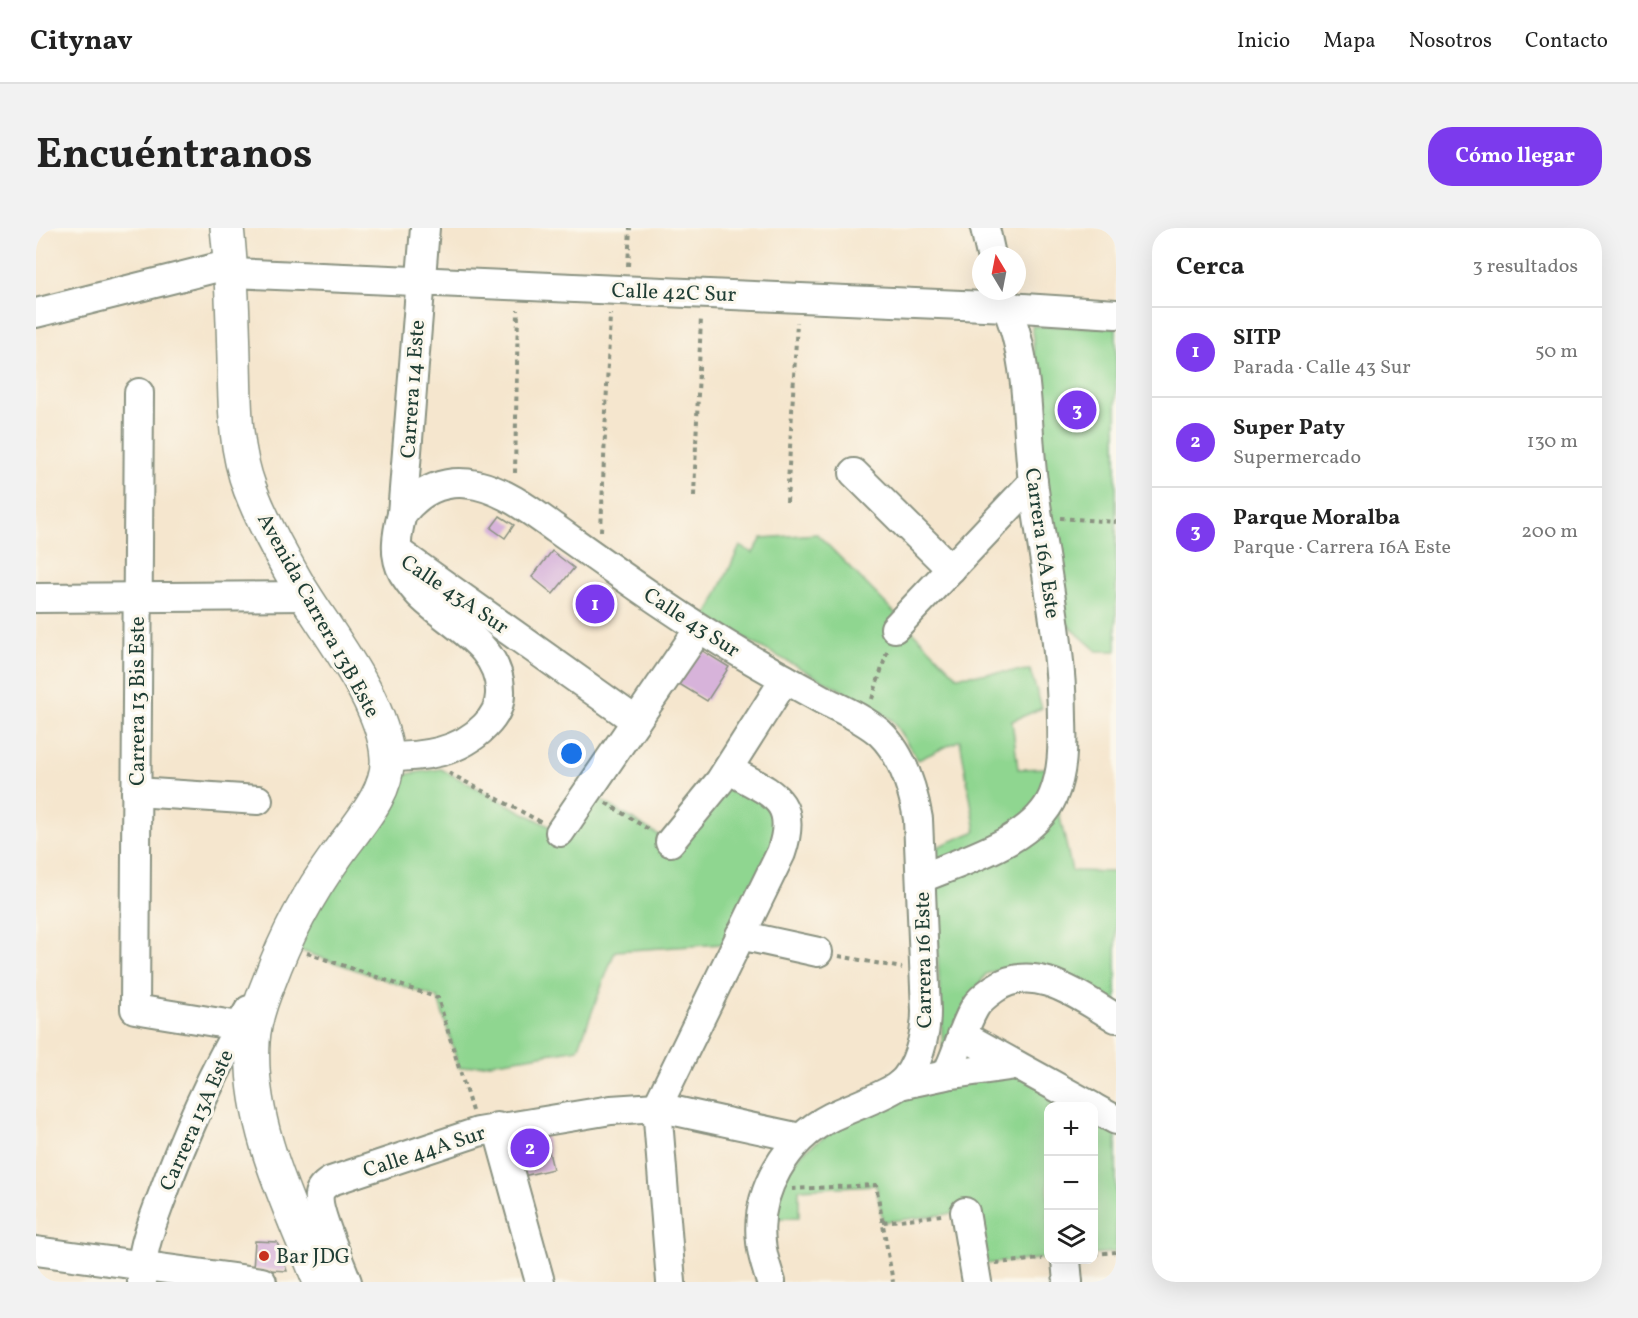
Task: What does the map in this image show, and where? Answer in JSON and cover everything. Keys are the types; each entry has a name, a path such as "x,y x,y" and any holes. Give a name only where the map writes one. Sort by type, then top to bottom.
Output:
{"main road":[{"name":"Avenida Carrera 13B Este","path":"227,228 232,268 235,420 239,447 250,489 296,582 352,669 375,712 384,736 402,757 384,779 371,806 310,893 279,955 257,1015 253,1040 252,1070 270,1154 320,1282"}],"street":[{"name":"Carrera 14 Este","path":"398,550 425,228"},
{"path":"984,228 989,246"},
{"name":"Calle 42C Sur","path":"36,313 232,268 420,281 619,290 798,297 972,299"},
{"name":"Carrera 16A Este","path":"922,878 1014,838 1029,828 1053,797 1060,774 1063,750 1061,674 1033,482 1022,366 1016,334 1004,300"},
{"name":"Calle 42C Sur","path":"1011,300 1116,314"},
{"name":"Carrera 13 Bis Este","path":"139,393 135,1010 239,1026"},
{"path":"854,473 951,569"},
{"path":"895,628 1033,482"},
{"name":"Calle 43 Sur","path":"402,514 411,502 427,490 452,483 478,485 515,500 699,629 784,679 864,722"},
{"name":"Calle 43A Sur","path":"398,550 402,570 421,597 490,656 500,684 500,701 493,719 468,740 454,748 402,757"},
{"name":"Calle 43A Sur","path":"398,550 636,721"},
{"path":"36,598 306,596"},
{"path":"560,832 699,629"},
{"path":"670,842 720,781 784,679"},
{"name":"Carrera 16 Este","path":"864,722 888,742 909,780 918,819 926,1024 924,1038 914,1063 899,1085"},
{"path":"671,1282 657,1107 781,853 788,823 786,812 780,802 728,769"},
{"path":"136,792 258,800"},
{"path":"740,935 818,952"},
{"name":"Carrera 13A Este","path":"141,1274 152,1223 199,1106 239,1026 279,955"},
{"path":"946,1075 956,1056 962,1035 975,1006 1000,985 1019,978 1040,978 1061,987 1116,1018"},
{"path":"962,1035 1083,1102"},
{"path":"771,1282 760,1242 762,1210 779,1166 800,1138 829,1118 899,1085 946,1075 1016,1065"},
{"name":"Calle 44A Sur","path":"347,1282 322,1214 319,1196 323,1187 331,1181 488,1130 611,1110 657,1107 800,1138"},
{"path":"1098,1110 1116,1120"},
{"path":"488,1130 540,1282"},
{"path":"965,1212 975,1274"},
{"path":"36,1251 141,1274 262,1282"},
{"path":"1066,1264 1068,1282"}],"path":[{"path":"600,560 619,290 630,228"},
{"path":"515,500 518,285"},
{"path":"694,496 702,293"},
{"path":"787,502 798,297"},
{"path":"1038,516 1116,522"},
{"path":"864,722 895,628"},
{"path":"402,757 560,832"},
{"path":"588,792 670,842"},
{"path":"818,952 924,972"},
{"path":"279,955 438,998 488,1130"},
{"path":"768,1190 876,1185 893,1282"},
{"path":"883,1222 965,1212"},
{"path":"1098,1254 1116,1252"},
{"path":"975,1274 1044,1259"}],"green space":[{"path":"1032,326 1116,327 1116,651 1097,651 1055,614"},
{"path":"817,534 957,676 1030,670 1042,708 1012,721 1018,769 1049,768 1072,871 1116,872 1116,1004 1055,968 1011,966 986,974 962,1011 943,1052 932,849 976,831 960,740 918,760 892,720 862,701 706,618 740,546 753,553 762,538"},
{"path":"441,769 560,832 588,792 670,842 720,781 763,800 775,819 775,845 722,944 615,951 578,1049 459,1068 438,998 293,948 401,775"},
{"path":"1015,1066 1074,1102 1044,1102 1044,1258 974,1265 965,1212 883,1222 876,1185 799,1189 799,1217 774,1219 781,1181 803,1152 843,1124 927,1082"},
{"path":"1098,1117 1116,1128 1116,1252 1098,1254"}],"building":[{"path":"500,516 514,525 505,538 491,528"},
{"path":"552,551 574,568 553,594 532,577"},
{"path":"698,648 729,667 707,701 676,682"},
{"path":"544,1131 553,1169 519,1177 510,1139"},
{"path":"255,1241 277,1242 287,1271 253,1269"}],"place":[{"name":"Parque Moralba","path":"1077,410"},
{"name":"SITP","path":"595,604"},
{"name":"Super Paty","path":"530,1148"},
{"name":"Bar JDG","path":"264,1256"}]}
